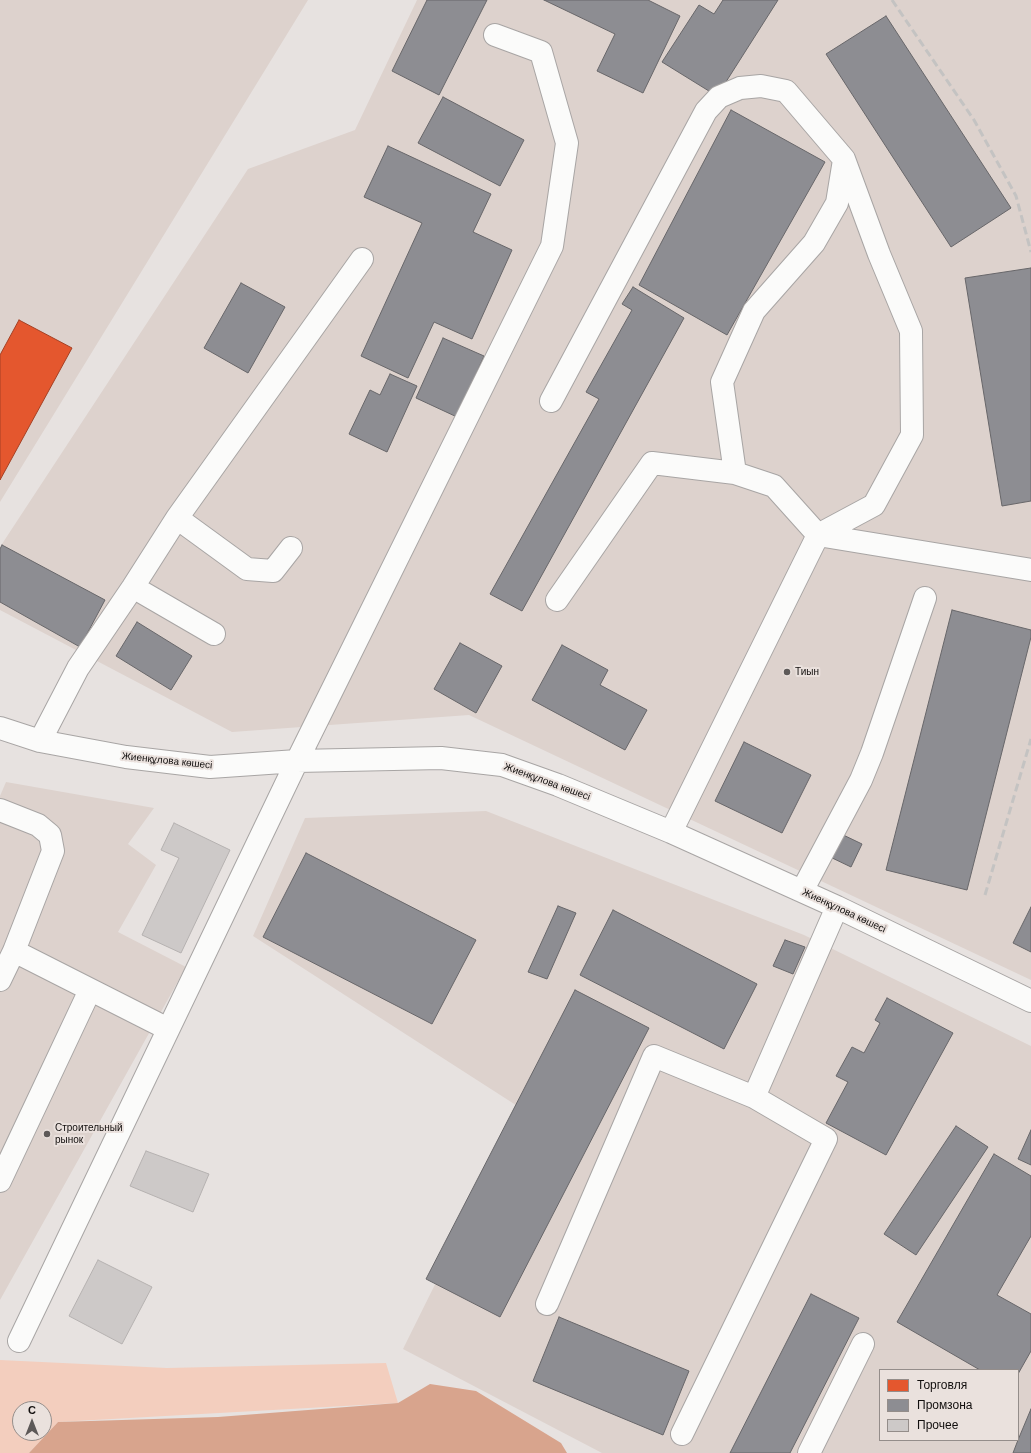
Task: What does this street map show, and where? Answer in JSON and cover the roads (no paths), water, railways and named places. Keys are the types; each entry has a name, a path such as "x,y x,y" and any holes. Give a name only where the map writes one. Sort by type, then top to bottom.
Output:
{"street":[{"path":"19,1341 297,761 552,246 567,143 541,52 495,35"},
{"path":"551,401 706,111 719,97 740,88 761,86 786,91 844,159 879,254 911,331 912,435 874,505 818,535 671,832"},
{"path":"735,473 722,382 754,311 814,243 837,203 844,159"},
{"path":"40,741 78,668 133,587 177,518 362,259"},
{"path":"557,600 652,463 735,473 774,486 818,535 1031,570"},
{"path":"177,518 247,568 273,571 292,548"},
{"path":"133,587 214,634"},
{"path":"802,891 863,774 925,598"},
{"name":"Жиенқұлова көшесі","path":"0,728 40,741 126,757 210,767 297,761 441,758 502,765 558,785 671,832 802,891 1031,1001"},
{"path":"0,810 38,825 50,835 53,851 14,951 0,980"},
{"path":"754,1097 837,908"},
{"path":"14,951 168,1029"},
{"path":"0,1181 90,990"},
{"path":"547,1304 654,1056 754,1097 826,1139 682,1434"},
{"path":"809,1453 862,1344"}],"railway":[{"path":"892,0 974,120 1016,196 1031,252"},
{"path":"985,895 1031,739"}],"place":[{"name":"Тиын","path":"787,672"},
{"name":"Строительный рынок","path":"47,1134"}]}
